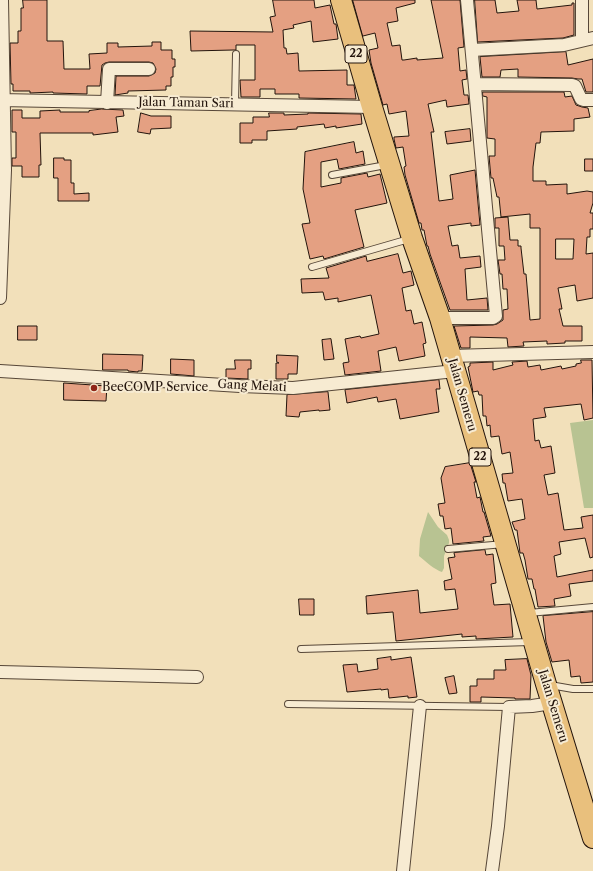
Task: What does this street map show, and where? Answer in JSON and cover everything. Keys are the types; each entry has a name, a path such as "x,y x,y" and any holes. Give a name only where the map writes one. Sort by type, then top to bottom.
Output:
{"highway":[{"name":"Jalan Semeru","path":"341,0 412,238 440,318 546,684 593,838"}],"street":[{"path":"0,298 6,170 2,100 2,0"},
{"path":"440,318 493,318 496,316 467,0"},
{"path":"472,50 564,45 588,39 582,0"},
{"path":"107,103 109,69 149,70"},
{"path":"475,84 572,85 575,86 581,99 593,100"},
{"name":"Jalan Taman Sari","path":"2,100 372,107"},
{"name":"Gang Melati","path":"0,371 232,386 293,388 453,363 593,352"},
{"path":"0,672 197,677"},
{"path":"492,871 498,826 509,707 552,703"},
{"path":"403,871 420,706"}],"lane":[{"path":"234,104 236,54"},
{"path":"332,175 390,164"},
{"path":"312,267 412,238"},
{"path":"448,549 505,544"},
{"path":"526,614 593,607"},
{"path":"301,649 534,642"},
{"path":"546,684 573,689 593,689"},
{"path":"288,704 509,707"}],"green space":[{"path":"593,420 593,508 584,508 570,423"},
{"path":"428,512 438,527 447,535 449,540 444,556 444,568 442,572 419,556 420,539"}],"building":[{"path":"23,0 47,0 47,41 63,41 64,69 90,69 89,54 107,53 107,43 118,43 118,47 152,46 152,42 161,42 161,50 172,50 172,59 175,59 173,77 171,77 171,86 166,86 166,90 128,91 128,93 115,95 116,76 149,76 155,73 156,69 153,63 149,62 109,62 102,65 100,86 87,86 87,94 53,92 30,93 30,91 13,91 13,84 11,84 10,43 18,43 18,31 21,31 21,8 23,8"},
{"path":"273,0 314,0 315,8 330,5 334,24 336,24 338,39 313,42 311,21 293,25 294,28 283,30 284,48 286,48 287,54 298,53 299,71 347,70 347,85 354,85 356,99 299,98 299,94 275,94 275,89 260,89 260,97 241,97 240,80 255,80 255,45 236,45 236,50 191,51 190,31 273,32 270,17 275,16"},
{"path":"353,0 415,0 415,3 396,8 398,21 387,23 392,46 400,45 402,60 417,58 417,60 443,58 431,0 460,0 464,47 458,48 460,71 466,70 467,79 462,80 464,95 468,95 469,104 447,107 446,100 428,104 434,132 431,132 439,201 453,199 450,175 475,170 480,225 471,226 471,223 448,226 452,246 458,245 460,258 480,256 481,267 465,269 467,300 487,298 488,310 450,310 427,246 424,230 422,230 421,223 419,223 405,175 404,167 406,166 403,147 396,148 394,139 394,137 409,136 406,111 389,114 387,104 383,105 371,63 369,50 378,48 375,33 363,36"},
{"path":"475,0 495,0 497,13 519,11 517,0 536,0 537,9 572,5 572,3 574,3 574,35 563,38 478,42"},
{"path":"566,52 568,65 593,59 593,92 586,92 582,79 518,77 518,69 501,70 500,77 482,77 480,57"},
{"path":"483,92 564,92 565,97 572,96 576,105 588,108 590,117 574,119 574,131 541,132 540,143 536,143 533,167 533,181 546,181 546,185 567,184 567,194 587,191 593,192 593,203 590,213 593,213 593,229 590,229 590,237 587,237 586,254 593,253 593,298 577,301 575,285 558,288 562,309 559,309 563,326 582,326 582,341 565,341 565,343 547,344 547,341 523,342 524,346 508,347 507,338 470,337 470,348 461,348 454,326 497,324 503,320 503,310 508,309 507,289 503,289 502,274 500,274 498,260 505,260 504,246 499,246 499,228 495,228 495,218 508,217 510,240 518,240 518,246 521,246 524,274 526,274 530,320 540,319 540,228 530,228 530,214 501,217 499,197 497,197 493,178 491,178 489,156 495,156 495,139 487,138 487,97 483,96","holes":["556,239 574,239 573,259 556,259"]},
{"path":"102,109 123,110 124,116 116,117 118,132 93,135 93,133 40,133 41,165 39,165 39,177 22,177 22,166 12,166 12,158 16,158 16,132 12,132 12,110 22,110 22,118 40,118 40,111 60,110 60,112 89,112"},
{"path":"141,113 151,116 171,116 171,128 151,129 150,134 138,132"},
{"path":"269,113 284,113 284,115 308,113 361,114 362,124 325,128 324,124 297,127 297,129 267,131 267,140 252,140 252,143 240,143 240,123 253,123 253,117 269,117"},
{"path":"470,129 471,141 447,144 445,132"},
{"path":"354,142 356,153 363,151 365,164 339,169 337,159 321,162 321,187 341,183 341,178 367,173 368,177 380,174 387,203 355,210 364,247 324,259 323,256 310,259 302,224 310,223 303,189 305,152"},
{"path":"54,158 71,160 71,183 74,183 74,194 89,193 89,201 58,201 58,178 54,178"},
{"path":"585,159 593,159 593,171 585,171"},
{"path":"398,254 403,273 411,271 414,285 402,288 406,311 411,310 414,324 422,322 426,343 423,344 425,356 399,361 396,347 378,351 381,371 345,375 343,363 349,362 345,339 360,336 361,338 379,334 371,295 338,302 338,298 325,300 323,292 302,293 301,279 329,278 326,268 366,256 367,261"},
{"path":"18,326 37,326 37,340 18,340"},
{"path":"331,339 334,359 324,360 322,340"},
{"path":"103,354 143,355 142,371 103,370"},
{"path":"277,355 298,356 297,374 288,374 288,379 276,379 276,363 279,363 277,362"},
{"path":"171,359 194,360 194,376 171,374"},
{"path":"235,360 251,360 251,369 248,369 248,379 226,378 226,369 235,369"},
{"path":"581,360 592,360 593,418 584,420 581,404 544,408 546,417 533,419 535,441 539,440 541,448 551,446 555,473 544,475 548,495 558,493 564,530 583,528 581,517 593,515 593,557 590,558 585,538 559,542 561,554 554,556 557,577 593,570 593,581 569,584 571,596 554,599 555,606 538,607 532,579 528,579 523,553 520,553 517,530 515,530 512,522 525,519 522,499 508,501 505,483 503,483 502,474 513,473 510,452 502,454 499,436 491,437 490,425 487,426 486,416 483,416 482,395 479,395 478,391 473,392 468,367 470,366 470,363 493,362 493,370 513,365 512,362 527,361 528,367 540,365 541,370 561,366 562,369 576,366 576,364 581,363"},
{"path":"439,380 440,389 436,389 439,412 400,419 396,399 378,402 377,397 347,403 345,390"},
{"path":"64,383 107,386 106,401 64,400"},
{"path":"328,392 330,410 300,412 299,417 286,416 287,395"},
{"path":"470,463 476,482 474,482 477,498 480,497 491,536 483,537 484,541 453,544 451,528 445,529 443,516 440,516 438,504 445,503 441,478 445,467"},
{"path":"485,550 486,555 493,554 496,583 491,584 494,605 510,604 513,637 476,639 476,636 462,637 462,634 396,641 393,612 367,614 366,596 418,590 420,613 458,609 455,589 445,590 444,581 452,579 448,558 455,557 454,553"},
{"path":"299,599 314,599 314,615 300,615"},
{"path":"593,612 593,682 581,683 580,676 571,677 569,660 552,662 546,642 543,616"},
{"path":"391,657 391,660 411,657 417,697 408,698 408,696 389,698 388,689 347,692 343,665 357,664 358,672 378,669 377,659"},
{"path":"527,659 531,675 530,699 481,697 481,702 470,702 470,686 477,686 477,679 494,679 494,670 506,670 505,660"},
{"path":"454,676 457,693 449,694 445,678"}],"place":[{"name":"BeeCOMP Service","path":"94,388"}]}
